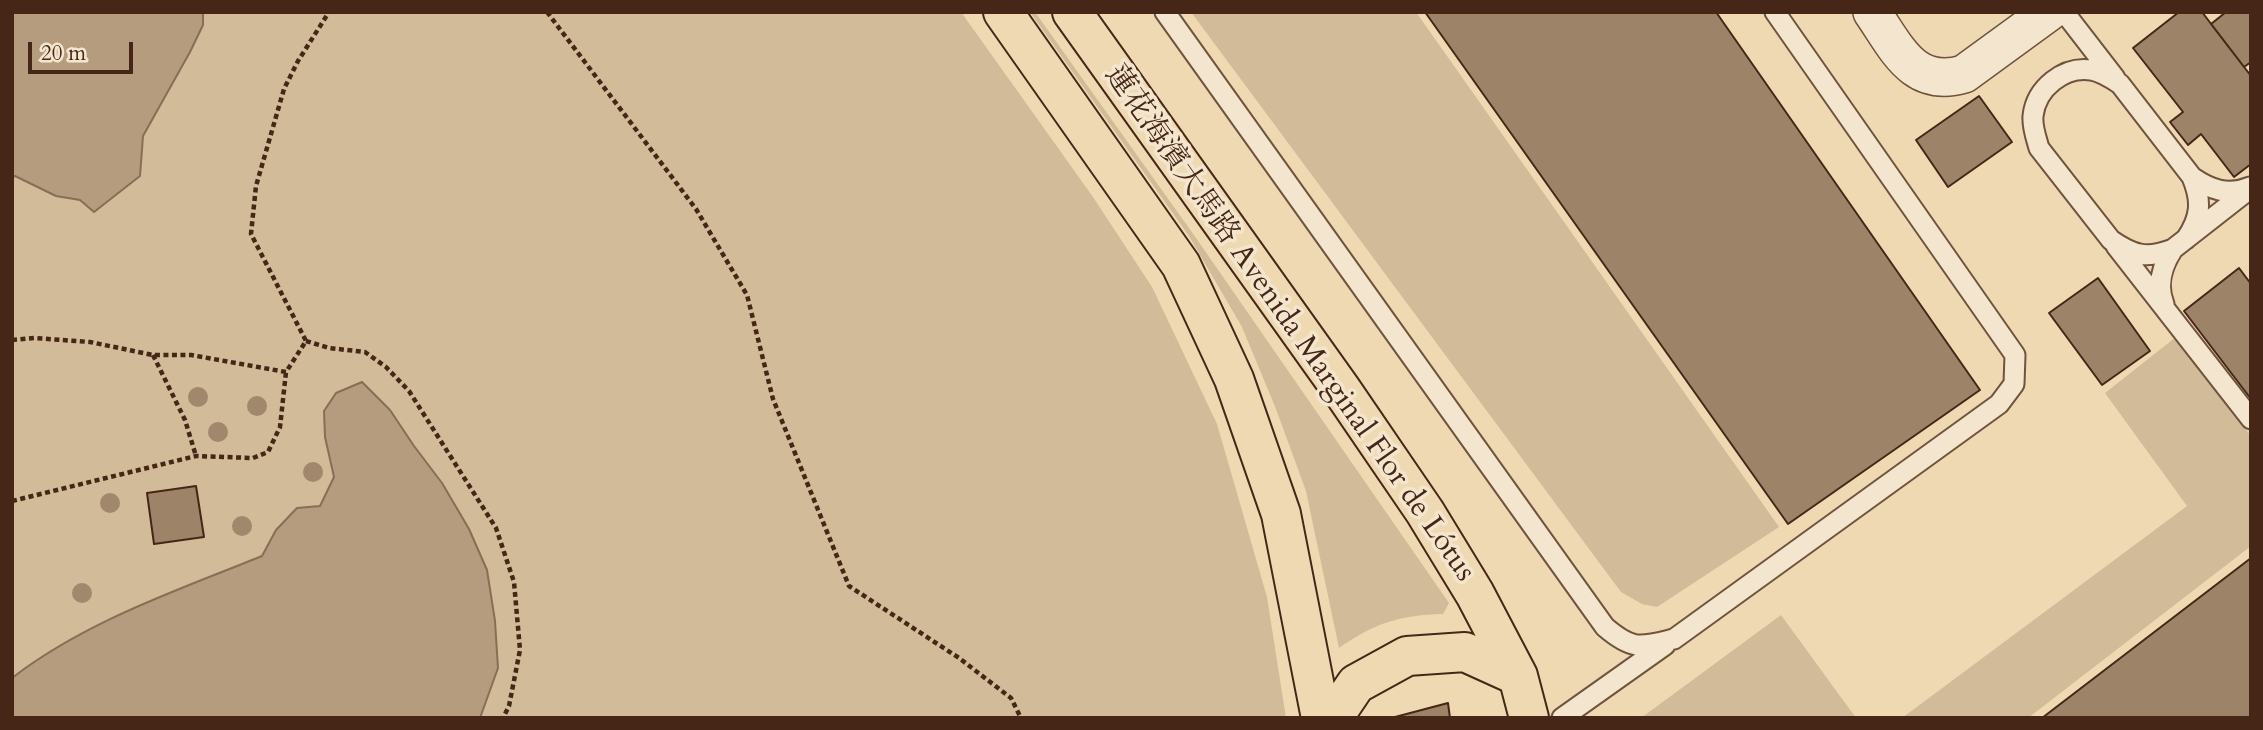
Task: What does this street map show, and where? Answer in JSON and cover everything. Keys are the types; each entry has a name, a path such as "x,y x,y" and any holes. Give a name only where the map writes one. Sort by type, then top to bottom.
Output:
{"main road":[{"name":"蓮花海濱大馬路 Avenida Marginal Flor de Lótus","path":"1003,12 1181,265 1234,379 1281,514 1321,718"},
{"name":"蓮花海濱大馬路 Avenida Marginal Flor de Lótus","path":"1072,12 1425,512 1475,594 1518,676 1529,718"},
{"path":"1333,718 1356,684 1407,656 1465,652 1518,676"}],"street":[{"path":"1872,12 1909,64 1921,73 1943,78 1964,74 2049,12"}],"lane":[{"path":"1165,12 1605,626 1620,639 1641,647 1674,639"},
{"path":"1562,718 1999,404 2014,384 2015,355 1775,12"},
{"path":"2064,12 2192,177 2199,192 2200,209 2195,225 2164,263 2160,278 2160,295 2166,310"},
{"path":"2120,84 2107,75 2091,70 2059,76 2046,87 2033,116 2039,148 2251,419"},
{"path":"2192,177 2207,187 2223,191 2251,188"},
{"path":"2111,240 2126,250 2141,255 2158,254 2180,244 2251,188"}],"path":[{"path":"329,12 284,89 256,186 251,234 306,341 329,348 365,352 386,367 409,391 496,528 514,582 520,650 509,706 503,718"},
{"path":"547,12 696,209 747,295 773,399 849,586 959,658 1011,698 1021,718"},
{"path":"12,340 35,338 90,342 153,355 191,355 286,372"},
{"path":"12,501 196,456 253,458 268,452 280,428 286,372 306,341"},
{"path":"153,355 185,420 196,456"}],"shaded area":[{"path":"12,12 961,12 1093,197 1152,287 1217,424 1267,597 1286,718 12,718"},
{"path":"12,12 203,12 203,25 190,52 143,136 140,176 94,212 80,200 56,196 15,176 12,178"},
{"path":"1030,12 1035,12 1196,238 1449,603 1443,614 1414,616 1388,622 1364,632 1339,648 1306,491 1242,327 1189,236"},
{"path":"1191,12 1416,12 1779,527 1657,607 1642,604 1621,592"},
{"path":"2176,337 2251,436 2251,546 2028,718 1902,718 2187,506 2105,393"},
{"path":"362,382 390,410 442,483 469,529 487,570 495,621 498,668 480,718 12,718 12,678 40,658 132,609 262,556 276,530 297,508 320,506 334,477 325,437 324,411 336,393"},
{"path":"1781,615 1856,718 1641,718"}],"building":[{"path":"1425,12 1716,12 1980,390 1788,524"},
{"path":"2179,12 2202,12 2251,76 2251,164 2234,177 2201,134 2188,145 2170,122 2183,112 2133,48"},
{"path":"2226,12 2251,12 2251,62 2244,67 2211,24"},
{"path":"1979,96 2012,142 1948,187 1916,140"},
{"path":"2239,268 2251,284 2251,399 2184,311"},
{"path":"2098,278 2150,351 2102,385 2049,313"},
{"path":"196,486 204,537 154,544 147,493"},
{"path":"2251,558 2251,718 2042,718"},
{"path":"1448,703 1450,718 1395,718 1395,717"}]}
